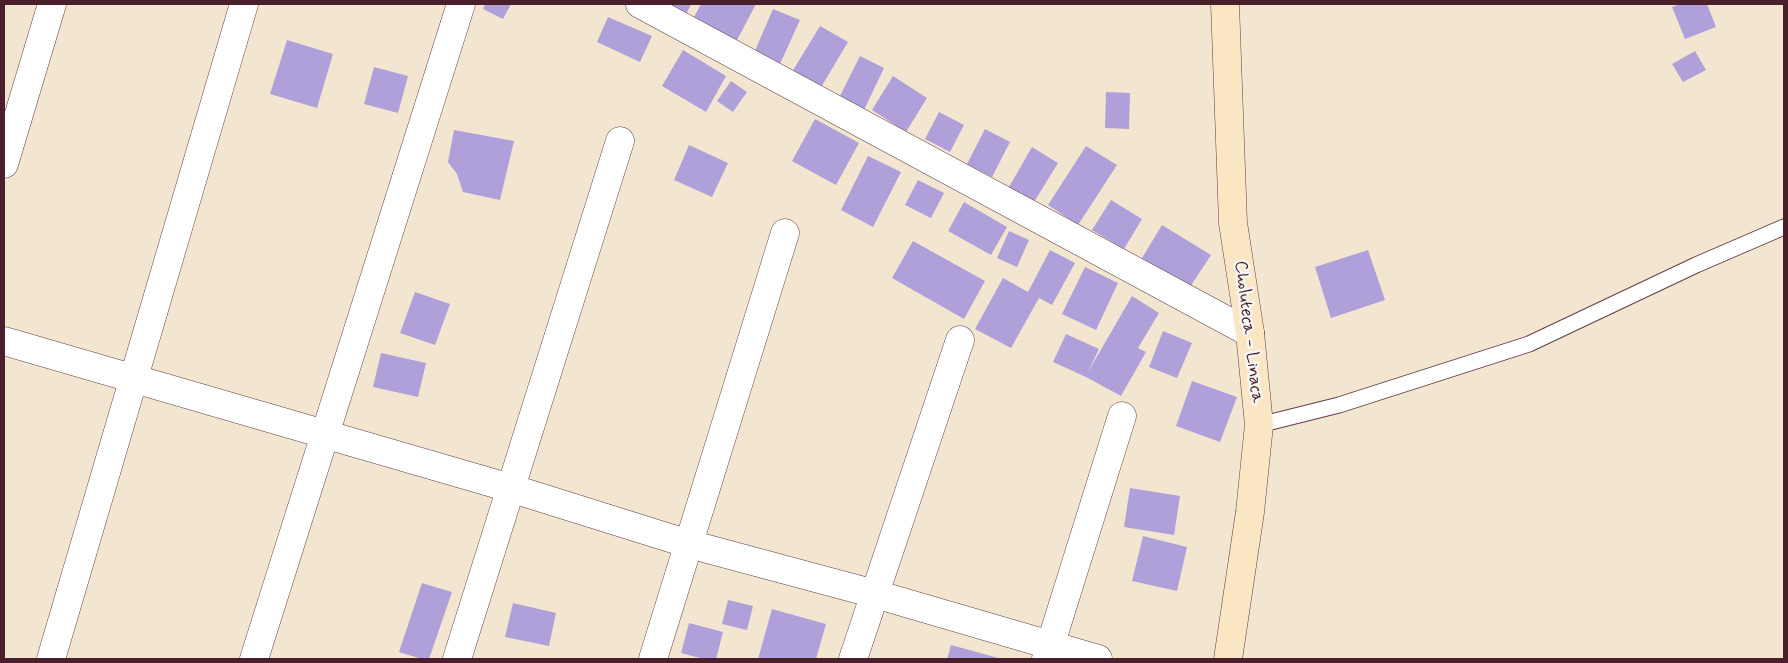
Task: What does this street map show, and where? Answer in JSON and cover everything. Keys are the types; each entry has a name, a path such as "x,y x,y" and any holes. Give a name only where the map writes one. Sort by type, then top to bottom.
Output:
{"street":[{"path":"4,164 52,4"},
{"path":"51,659 244,4"},
{"path":"254,659 462,4"},
{"path":"640,4 1250,333"},
{"name":"Choluteca - Linaca","path":"1224,4 1234,223 1250,333 1259,425 1250,512 1228,659"},
{"path":"457,659 620,141"},
{"path":"653,659 785,233"},
{"path":"853,659 960,340"},
{"path":"4,341 510,488 689,544 874,594 1048,652 1098,659"},
{"path":"1048,652 1122,416"}],"lane":[{"path":"1259,425 1339,405 1529,344 1696,265 1784,227"}],"building":[{"path":"485,4 511,4 503,19 483,9"},
{"path":"660,4 691,4 685,17"},
{"path":"701,4 756,4 736,42 693,19"},
{"path":"1680,4 1707,4 1716,27 1685,39 1672,7"},
{"path":"773,9 800,20 780,64 754,53"},
{"path":"608,17 652,36 640,62 597,42"},
{"path":"820,26 848,42 820,89 792,72"},
{"path":"287,40 333,54 317,108 270,94"},
{"path":"683,50 726,76 706,112 662,86"},
{"path":"1695,51 1706,70 1683,82 1672,64"},
{"path":"860,56 884,68 864,110 839,98"},
{"path":"374,67 408,76 398,113 364,104"},
{"path":"893,76 927,98 906,132 872,110"},
{"path":"731,81 747,92 733,112 717,101"},
{"path":"1106,92 1130,93 1129,129 1105,128"},
{"path":"939,112 964,125 950,152 925,139"},
{"path":"815,119 859,143 836,185 792,161"},
{"path":"985,129 1010,142 992,177 967,164"},
{"path":"454,130 514,141 500,200 463,192 457,174 448,162"},
{"path":"689,145 728,163 712,197 674,180"},
{"path":"1086,146 1117,165 1078,225 1048,205"},
{"path":"1032,147 1058,163 1034,202 1009,187"},
{"path":"868,156 901,172 873,227 841,210"},
{"path":"918,180 944,193 931,218 905,205"},
{"path":"1111,200 1142,219 1124,249 1092,230"},
{"path":"964,202 1007,227 991,255 948,231"},
{"path":"1162,225 1211,255 1190,287 1142,258"},
{"path":"1009,231 1029,240 1017,267 997,258"},
{"path":"913,241 985,281 964,319 892,278"},
{"path":"1050,250 1075,263 1052,305 1039,298 1011,348 975,329 1003,278 1028,292"},
{"path":"1368,250 1385,300 1331,318 1315,267"},
{"path":"1085,267 1118,283 1096,330 1062,314"},
{"path":"415,292 450,304 435,345 400,333"},
{"path":"1132,296 1159,313 1138,348 1146,352 1121,396 1053,362 1066,334 1099,349 1088,372"},
{"path":"1163,331 1192,343 1177,378 1149,367"},
{"path":"381,353 426,363 418,397 373,387"},
{"path":"1192,381 1237,397 1220,442 1176,426"},
{"path":"1130,488 1180,496 1174,535 1124,527"},
{"path":"1143,536 1187,547 1177,591 1132,581"},
{"path":"422,583 452,592 429,659 422,659 399,652"},
{"path":"728,600 753,606 747,630 722,624"},
{"path":"513,603 556,613 549,646 505,637"},
{"path":"772,609 826,624 816,659 758,659"},
{"path":"689,623 723,632 716,659 704,659 681,653"},
{"path":"951,645 1002,659 947,659"}]}
